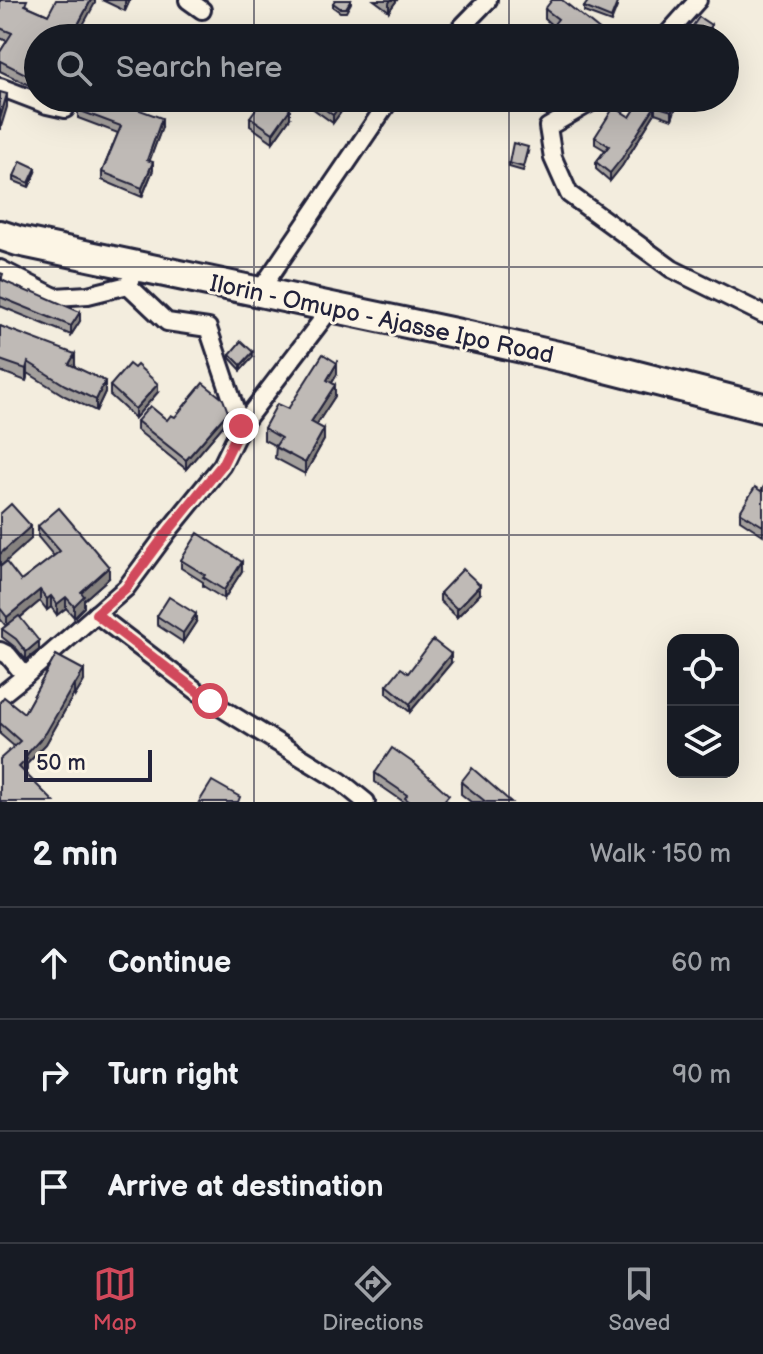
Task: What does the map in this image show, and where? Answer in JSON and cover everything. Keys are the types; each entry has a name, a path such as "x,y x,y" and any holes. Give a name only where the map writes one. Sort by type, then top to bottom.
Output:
{"highway":[{"name":"Ilorin - Omupo - Ajasse Ipo Road","path":"0,235 133,276 259,292 332,307 571,359 763,408"}],"street":[{"path":"465,24 488,0"},
{"path":"677,24 698,0"},
{"path":"0,87 24,96"},
{"path":"259,292 382,112"},
{"path":"574,112 548,127 553,158 569,194 672,269 763,314"},
{"path":"0,269 55,297 88,295 133,276 167,322 208,328 241,426"},
{"path":"0,696 126,588 222,465 241,426 332,307"},
{"path":"96,614 210,701 340,781 366,802"},
{"path":"0,651 8,655 25,676"}],"building":[{"path":"0,0 27,0 25,5 48,15 56,0 91,0 78,24 24,24 24,73 0,61 0,52 12,33 0,28"},
{"path":"335,0 351,0 346,8 340,8 333,3"},
{"path":"552,0 562,0 592,24 554,24 558,19 545,9"},
{"path":"589,0 613,0 617,3 611,18 584,7"},
{"path":"699,17 710,24 694,24"},
{"path":"0,92 7,94 0,118"},
{"path":"83,112 146,112 162,118 147,160 153,162 142,188 102,172 121,126"},
{"path":"254,112 288,112 273,133 250,117"},
{"path":"611,112 622,112 630,117 633,112 651,112 610,173 596,162 609,146 595,137"},
{"path":"513,143 528,147 523,167 509,163"},
{"path":"21,161 36,168 29,183 14,176"},
{"path":"0,273 3,274 1,280 80,312 71,326 0,297"},
{"path":"0,326 75,354 69,364 105,381 96,400 28,362 26,369 0,360"},
{"path":"241,341 253,352 241,365 230,354"},
{"path":"323,354 337,363 327,380 335,385 311,422 324,429 305,463 275,447 281,438 264,428 277,404 288,409"},
{"path":"129,364 134,368 137,365 158,384 135,409 110,386"},
{"path":"203,383 223,399 228,412 186,460 137,421 150,406 167,420 171,415 175,417"},
{"path":"755,487 761,491 763,488 763,526 740,512"},
{"path":"11,504 31,526 0,554 0,514"},
{"path":"59,508 109,567 81,592 84,596 74,606 66,597 57,604 51,596 47,599 40,590 7,617 0,608 0,567 6,562 21,581 60,551 38,526"},
{"path":"198,533 242,562 224,590 181,560"},
{"path":"463,569 480,585 457,609 440,593"},
{"path":"169,597 196,614 183,633 157,616"},
{"path":"19,616 39,641 26,652 16,639 2,629"},
{"path":"433,640 451,654 410,704 387,685 401,668 408,673"},
{"path":"56,655 84,670 46,733 19,767 54,802 0,802 0,759 20,741 0,723 0,702 4,697 24,713"},
{"path":"392,748 449,795 443,802 410,802 405,798 407,795 375,773"},
{"path":"472,768 511,802 486,802 461,782"},
{"path":"212,781 240,797 238,802 199,802"}],"route":[{"path":"210,701 96,614 126,588 222,465 241,426"}]}
